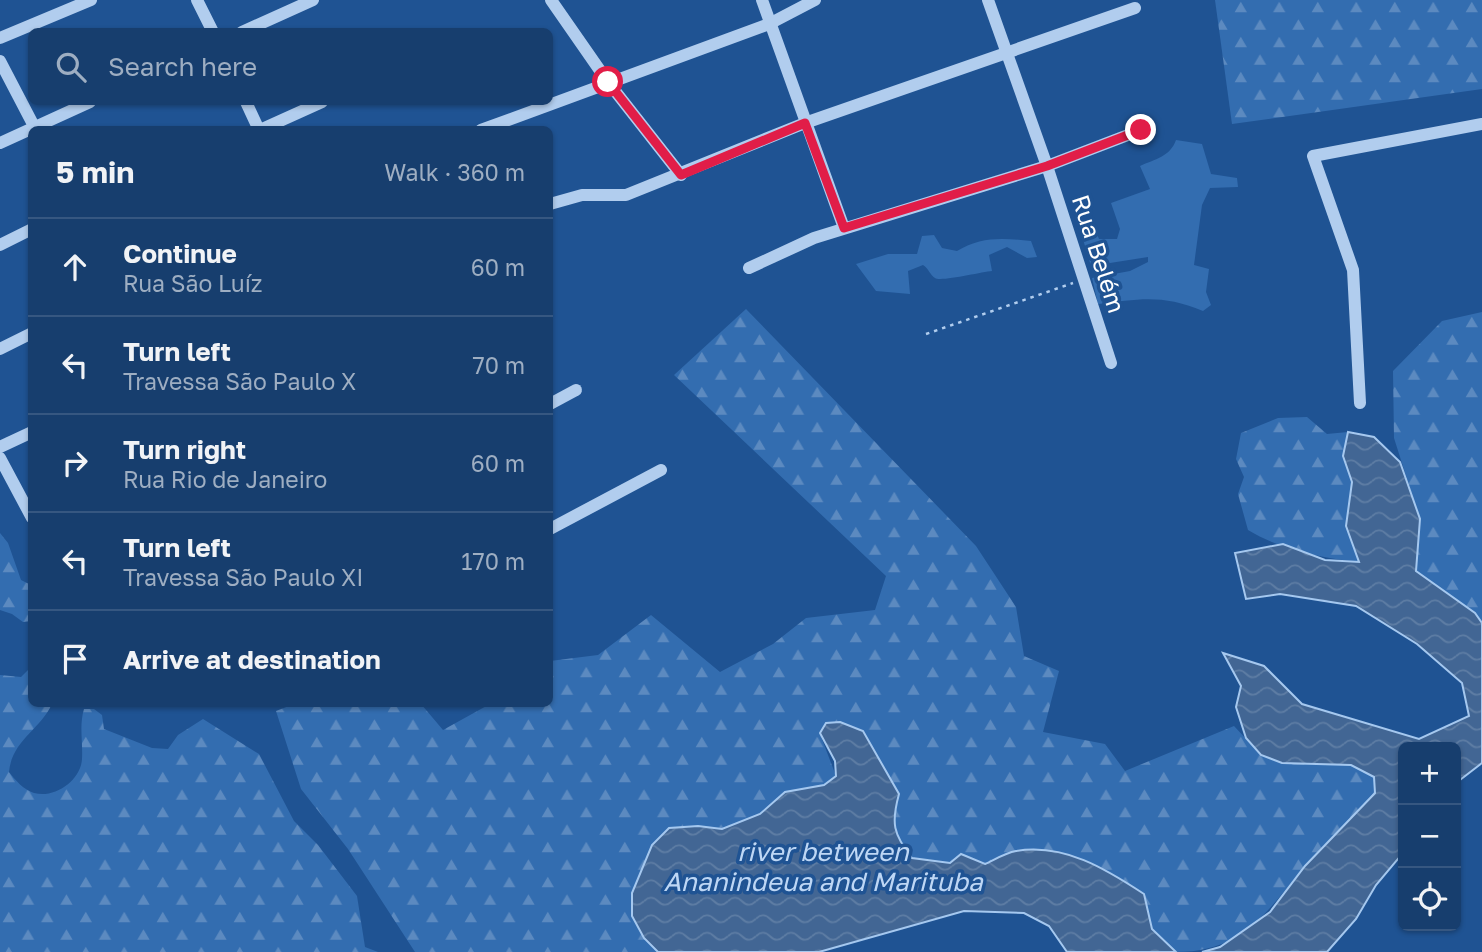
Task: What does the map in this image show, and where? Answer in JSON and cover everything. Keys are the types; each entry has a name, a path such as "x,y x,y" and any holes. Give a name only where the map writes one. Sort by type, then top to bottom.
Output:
{"street":[{"path":"0,38 90,0"},
{"path":"197,0 211,28"},
{"path":"251,28 313,0"},
{"path":"551,0 608,82 681,175"},
{"path":"762,0 844,228"},
{"path":"553,103 769,24 815,0"},
{"name":"Rua Belém","path":"988,0 1047,166 1111,363"},
{"path":"553,203 582,195 626,195 805,123 1135,8"},
{"path":"0,61 34,126"},
{"path":"39,126 84,105"},
{"path":"247,105 257,126"},
{"path":"268,126 316,105"},
{"path":"492,126 547,105"},
{"path":"1360,403 1353,270 1313,156 1482,124"},
{"path":"749,268 814,237 1047,166 1141,130"},
{"path":"0,143 28,131"},
{"path":"0,244 28,231"},
{"path":"0,349 28,335"},
{"path":"553,402 576,390"},
{"path":"0,447 28,434"},
{"path":"0,458 28,510"},
{"path":"553,527 661,470"}],"path":[{"path":"926,334 1083,279"}],"green space":[{"path":"1215,0 1482,0 1482,89 1232,124"},
{"path":"1176,140 1202,144 1211,174 1237,178 1238,187 1210,188 1202,205 1194,265 1209,269 1206,292 1211,305 1203,311 1163,300 1098,304 1092,278 1130,271 1148,262 1148,257 1091,266 1082,236 1094,227 1099,239 1117,239 1120,229 1111,203 1150,189 1140,166 1166,154"},
{"path":"934,235 942,248 957,251 984,240 1031,241 1037,257 1027,258 1007,247 989,255 992,271 944,279 935,278 923,265 908,271 910,294 876,291 856,264 888,254 917,254 922,236"},
{"path":"746,309 976,546 1016,607 1024,656 1059,671 1043,732 1105,744 1125,771 1234,726 1261,755 1282,763 1351,765 1374,777 1375,793 1250,927 1218,945 1176,952 1152,929 1144,894 1015,851 985,864 961,854 950,863 912,858 895,828 899,794 863,731 826,723 820,734 836,776 824,785 785,792 760,814 722,829 652,845 632,893 644,938 658,952 415,952 348,849 301,789 276,711 286,707 424,707 443,730 485,707 553,707 553,661 598,655 651,615 720,672 773,644 806,618 875,610 886,576 674,375"},
{"path":"1482,312 1482,623 1475,613 1416,571 1420,520 1394,438 1393,371 1442,321"},
{"path":"1307,417 1327,434 1348,432 1343,456 1352,482 1346,526 1360,562 1302,552 1274,543 1248,530 1238,494 1244,477 1236,459 1241,433 1278,418"},
{"path":"0,533 8,543 21,580 28,584 28,621 23,622 0,610"},
{"path":"28,670 28,707 50,707 21,743 11,761 9,772 23,787 42,794 58,790 72,781 81,767 84,709 94,709 102,715 104,729 152,748 168,749 178,735 203,719 259,754 294,821 318,845 357,896 365,947 378,952 0,952 0,675 21,677"}],"water":[{"path":"1348,432 1374,437 1400,462 1420,519 1416,571 1475,613 1482,623 1482,763 1461,779 1461,742 1398,742 1398,859 1376,885 1356,919 1327,952 1202,952 1220,947 1270,912 1305,866 1375,793 1374,777 1351,765 1282,763 1261,755 1246,738 1236,707 1241,686 1223,653 1264,666 1302,704 1419,739 1469,716 1462,683 1417,644 1356,606 1280,594 1246,599 1235,553 1283,544 1325,560 1359,562 1346,526 1352,482 1343,456"},
{"name":"river between Ananindeua and Marituba","path":"840,722 863,731 899,794 895,828 912,858 950,863 961,854 985,864 1012,852 1034,850 1068,854 1099,867 1144,894 1152,929 1176,952 1067,952 1049,926 1024,913 964,911 819,952 658,952 644,938 632,916 632,893 652,845 669,828 698,826 722,829 760,814 785,792 824,785 836,776 835,761 820,733 826,723"}],"route":[{"path":"608,82 681,175 805,123 844,228 1047,166 1141,130"}]}
